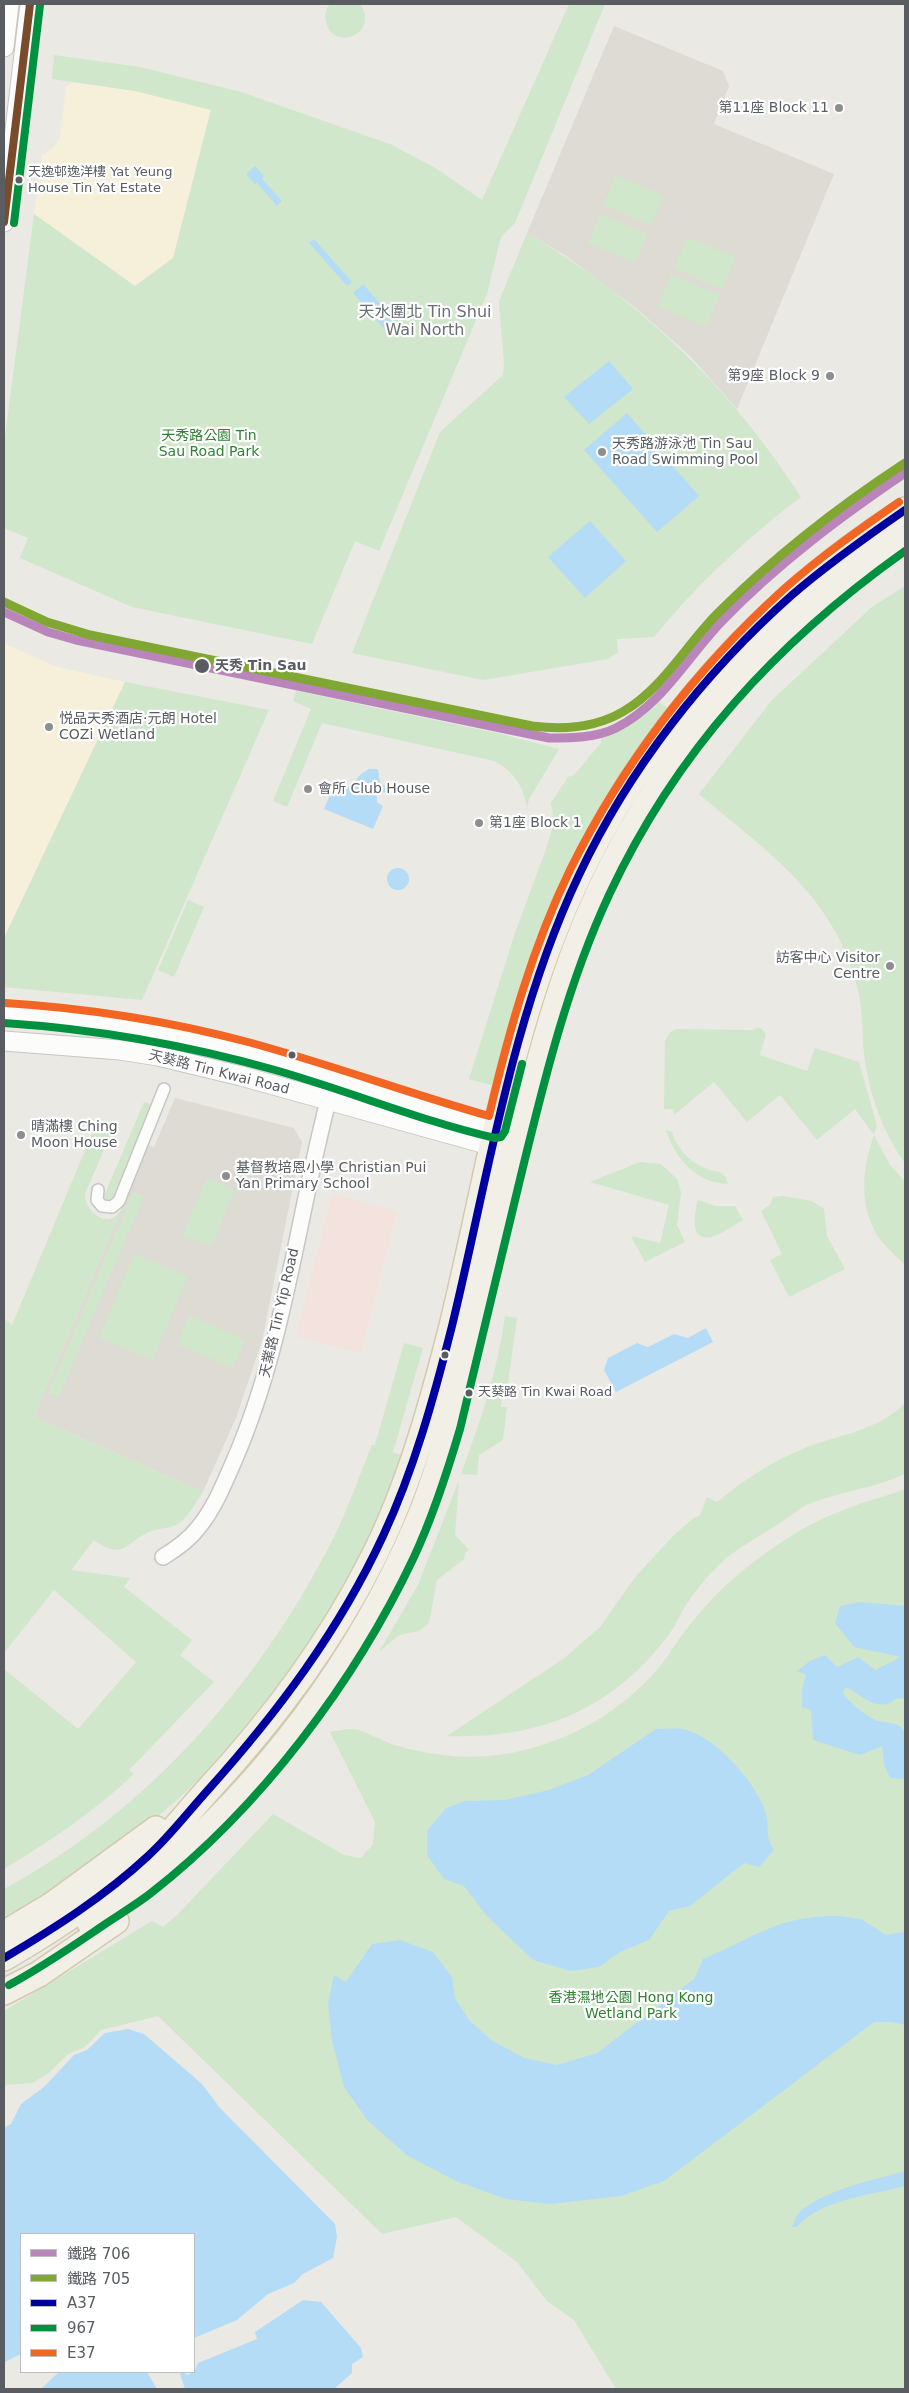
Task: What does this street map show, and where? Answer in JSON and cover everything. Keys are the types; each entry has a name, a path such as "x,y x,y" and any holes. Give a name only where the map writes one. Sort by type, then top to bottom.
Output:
{"main road":[{"path":"4,1976 63,1931 103,1893 151,1854 252,1742 302,1676 365,1574 394,1512 426,1419 453,1324 458,1249 522,1026 551,939 589,855 635,775 681,710 762,622 849,548 905,510"},
{"path":"4,1992 39,1974 117,1920 142,1887 214,1822 272,1759 324,1691 374,1612 398,1568 427,1499 450,1427 541,1053 575,949 612,867 657,789 684,749 726,696 783,635 853,576 905,539"},
{"path":"4,1934 86,1881 205,1794"},
{"path":"4,1958 63,1931 142,1887"}],"street":[{"path":"4,47 9,4"},
{"path":"4,222 30,4"},
{"name":"天葵路 Tin Kwai Road","path":"4,1013 125,1026 207,1042 294,1066 449,1115 490,1139"},
{"name":"天葵路 Tin Kwai Road","path":"4,1042 120,1050 158,1056 241,1076 328,1101 490,1139 519,1143"},
{"path":"98,1190 97,1200 102,1206 112,1207 119,1202 164,1089"},
{"name":"天業路 Tin Yip Road","path":"163,1557 188,1540 207,1517 225,1481 253,1412 276,1340 328,1101"}],"shaded area":[{"path":"614,26 723,71 729,86 714,124 834,174 737,409 690,356 637,309 566,256 527,233"},
{"path":"74,82 135,91 211,109 173,258 135,286 34,214 42,155 52,149 60,138 66,86"},
{"path":"4,643 54,666 125,682 4,938"},
{"path":"175,1098 294,1128 302,1142 262,1341 236,1418 203,1492 34,1417 148,1145 154,1147"},
{"path":"332,1194 397,1211 361,1353 296,1336"}],"green space":[{"path":"330,4 361,5 365,16 364,25 360,31 353,36 345,38 337,36 330,31 325,17 326,10"},
{"name":"天秀路公園 Tin Sau Road Park","path":"569,4 605,4 515,223 501,237 487,294 379,551 355,541 312,644 132,607 20,558 28,538 4,528 4,445 34,214 135,286 173,258 211,110 135,91 52,79 54,55 140,67 241,92 390,144 437,169 482,200"},
{"path":"616,175 664,196 651,225 603,205"},
{"path":"600,214 648,234 635,263 588,243"},
{"name":"天秀路游泳池 Tin Sau Road Swimming Pool","path":"527,233 569,259 608,287 680,349 744,418 801,497 723,562 670,617 654,637 617,639 618,652 608,659 483,680 352,653 440,432 503,375 504,364 499,301"},
{"path":"687,237 736,257 722,289 674,268"},
{"path":"671,275 720,295 706,327 658,306"},
{"path":"905,586 905,1163 883,1125 873,1097 866,1069 859,994 846,954 832,925 814,900 773,856 699,794 772,700 872,607"},
{"path":"125,682 269,710 142,1000 4,987 4,938"},
{"path":"296,691 497,733 559,749 529,799 527,809 526,801 517,780 494,761 322,723 287,807 273,801 311,709 293,701"},
{"path":"658,701 672,712 647,744 498,1072 491,1085 469,1079 513,939 547,846 552,829 551,803 568,777 574,775 601,743 601,737 618,731 632,723 645,714"},
{"path":"188,900 204,907 174,977 158,970"},
{"path":"761,1028 766,1034 760,1055 807,1071 815,1048 859,1062 877,1126 874,1135 855,1109 817,1140 780,1095 747,1122 714,1082 674,1115 673,1109 664,1109 665,1041 670,1032 677,1029 753,1030"},
{"path":"144,1102 151,1104 113,1198 107,1201 104,1196"},
{"path":"96,1124 112,1131 85,1194 86,1201 93,1213 105,1219 111,1219 121,1210 34,1417 203,1492 188,1515 176,1525 149,1532 118,1550 104,1546 94,1540 71,1570 130,1578 124,1587 192,1640 180,1655 214,1682 129,1770 134,1774 119,1788 72,1825 4,1869 4,1669 78,1729 136,1662 54,1590 4,1653 4,1318 12,1325"},
{"path":"666,1130 672,1132 681,1150 690,1159 707,1169 723,1174 728,1184 706,1179 688,1167 675,1150"},
{"path":"874,1135 890,1165 905,1181 905,1265 883,1243 869,1218 864,1190 866,1162"},
{"path":"640,1162 661,1164 677,1179 681,1192 677,1225 685,1242 645,1262 631,1236 660,1243 669,1205 590,1182"},
{"path":"207,1178 235,1190 211,1247 182,1235"},
{"path":"133,1192 144,1196 59,1397 48,1393"},
{"path":"783,1196 812,1201 824,1209 827,1236 845,1269 789,1297 770,1260 782,1254 761,1211 770,1205 773,1197"},
{"path":"698,1200 716,1206 735,1206 743,1220 711,1237 699,1235 695,1224"},
{"path":"134,1254 188,1276 153,1360 99,1338"},
{"path":"189,1315 245,1340 233,1368 177,1344"},
{"path":"505,1316 517,1318 507,1390 502,1399 501,1407 507,1407 503,1440 479,1455 477,1475 461,1474 493,1376"},
{"path":"404,1343 423,1348 393,1452 401,1455 390,1489 360,1560 332,1610 301,1658 267,1704 230,1747 190,1788 103,1859 4,1922 4,1889 56,1858 105,1822 152,1782 195,1739 235,1693 271,1644 304,1592 344,1516 372,1445 375,1445"},
{"path":"905,1403 905,1474 882,1483 835,1495 807,1505 729,1556 697,1590 672,1630 650,1657 626,1680 601,1699 574,1714 545,1725 514,1732 482,1736 447,1736 563,1659 600,1627 636,1576 673,1536 691,1520 700,1515 707,1497 717,1502 748,1479 781,1459 818,1443 871,1426 883,1420"},
{"path":"459,1480 455,1535 469,1550 465,1553 464,1559 437,1580 429,1623 419,1631 399,1635 379,1652 418,1585"},
{"name":"香港濕地公園 Hong Kong Wetland Park","path":"905,1489 905,2389 616,2389 574,2320 547,2301 517,2262 456,2217 382,2234 158,2016 101,2030 85,2047 68,2054 48,2074 32,2083 4,2085 4,2011 152,1921 163,1927 178,1914 273,1814 344,1855 361,1858 373,1844 375,1822 330,1732 352,1729 414,1750 463,1757 512,1753 564,1737 598,1720 642,1686 710,1602 733,1579 766,1552 822,1519"}],"water":[{"path":"255,166 264,176 262,179 282,201 277,206 257,183 255,184 246,174"},
{"path":"314,239 352,282 347,286 309,243"},
{"path":"363,284 401,328 391,337 353,293"},
{"path":"609,361 633,389 589,424 564,397"},
{"path":"627,413 699,496 657,532 584,450"},
{"path":"590,521 626,561 585,598 548,557"},
{"path":"369,769 378,769 380,783 388,788 386,792 377,795 377,802 383,806 373,829 324,809 334,785 342,788 350,787 361,774"},
{"path":"398,868 406,871 409,879 406,887 398,890 390,887 387,879 390,871"},
{"path":"706,1328 713,1342 616,1392 604,1370 608,1358 637,1343 648,1347 674,1334 688,1338"},
{"path":"861,1602 905,1606 905,1699 897,1698 890,1703 876,1704 845,1687 843,1694 857,1708 873,1719 896,1724 903,1730 906,1746 905,1779 890,1778 884,1764 882,1746 860,1755 813,1740 811,1710 802,1707 802,1689 806,1675 797,1671 810,1661 825,1655 837,1667 858,1657 875,1670 901,1657 854,1647 835,1623 840,1606"},
{"path":"656,1729 683,1729 695,1733 708,1741 733,1762 754,1789 761,1802 766,1814 769,1840 774,1850 759,1867 744,1863 690,1906 669,1911 649,1940 620,1952 599,1967 570,1971 533,1960 486,1915 464,1886 444,1879 427,1855 427,1831 446,1808 465,1801 505,1800 549,1790 588,1775"},
{"path":"839,1916 861,1919 886,1935 905,1933 905,2025 892,2022 874,2022 664,2181 621,2196 550,2204 506,2199 456,2181 408,2156 368,2121 344,2087 332,2041 328,2004 334,1975 346,1982 372,1944 400,1940 433,1952 452,1977 455,1998 469,2020 491,2040 524,2058 557,2065 597,2053 694,1979 703,1959 778,1925 808,1918"},
{"path":"128,2029 144,2034 202,2084 220,2108 335,2224 337,2237 333,2258 303,2274 294,2283 268,2294 237,2320 195,2338 195,2233 20,2233 20,2354 5,2362 4,2128 11,2124 21,2104 44,2087 74,2055 87,2050 105,2033"},
{"path":"905,2171 905,2186 832,2205 819,2210 797,2227 792,2227 800,2211 825,2196 851,2186"},
{"path":"303,2300 321,2302 361,2348 363,2357 352,2364 352,2373 334,2389 185,2389 181,2373 188,2375 195,2373 198,2363 257,2339 255,2332"},
{"path":"58,2373 148,2373 157,2389 41,2389"}],"rail line":[{"name":"705","path":"4,602 47,622 90,635 532,726 556,728 579,726 613,717 638,701 663,678 718,613 762,572 831,515 905,463"},
{"name":"706","path":"4,612 48,632 76,640 549,738 592,736 616,728 647,706 674,679 722,621 765,580 833,524 905,473"}],"transit line":[{"path":"4,222 30,4"},
{"name":"967","path":"14,223 40,5"},
{"name":"E37","path":"5,1003 127,1016 218,1034 489,1116 513,1021 544,929 570,870 613,792 664,719 721,652 752,620 784,589 812,566 899,502"},
{"name":"A37","path":"4,1958 61,1923 115,1885 156,1848 234,1761 282,1701 305,1670 347,1605 383,1536 414,1459 452,1326 504,1097 519,1040 536,984 556,929 579,875 599,836 645,760 699,690 760,625 792,595 847,551 905,510"},
{"name":"967","path":"9,1985 53,1959 137,1903 191,1859 230,1822 267,1782 334,1696 363,1650 390,1604 414,1557 445,1478 460,1429 549,1066 581,962 609,895 636,843 666,793 698,747 734,703 814,623 858,586 905,551"},
{"name":"967","path":"4,1023 73,1029 141,1039 208,1053 275,1070 412,1115 495,1138 501,1137 505,1131 522,1064"}],"place":[{"name":"第11座 Block 11","path":"839,108"},
{"name":"天逸邨逸洋樓 Yat Yeung House Tin Yat Estate","path":"19,180"},
{"name":"第9座 Block 9","path":"830,376"},
{"name":"天秀路游泳池 Tin Sau Road Swimming Pool","path":"602,452"},
{"name":"天秀 Tin Sau","path":"202,666"},
{"name":"悦品天秀酒店‧元朗 Hotel COZi Wetland","path":"49,727"},
{"name":"會所 Club House","path":"308,789"},
{"name":"第1座 Block 1","path":"479,823"},
{"name":"訪客中心 Visitor Centre","path":"890,966"},
{"name":"晴滿樓 Ching Moon House","path":"21,1135"},
{"name":"基督教培恩小學 Christian Pui Yan Primary School","path":"226,1176"},
{"name":"天葵路 Tin Kwai Road","path":"469,1393"}],"district":[{"name":"天水圍北 Tin Shui Wai North","path":"425,322"}]}
